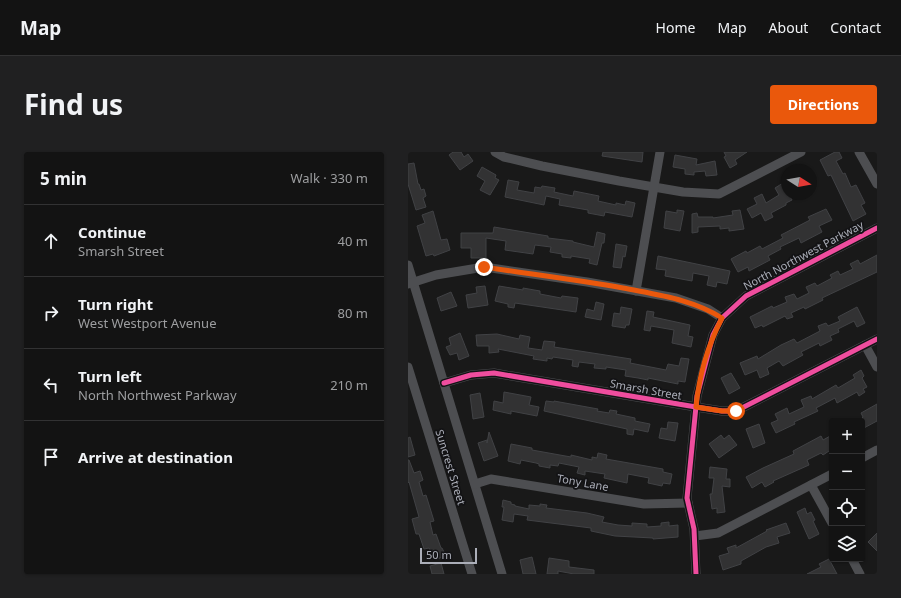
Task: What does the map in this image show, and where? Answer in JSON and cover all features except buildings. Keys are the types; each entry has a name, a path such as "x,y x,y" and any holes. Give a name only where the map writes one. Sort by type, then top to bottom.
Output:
{"street":[{"path":"495,152 504,157 542,166 654,187 683,192 719,194 801,152"},
{"path":"636,291 660,152"},
{"path":"859,152 877,184"},
{"name":"North Northwest Parkway","path":"722,318 746,296 877,228"},
{"path":"408,264 411,283 444,383 502,574"},
{"path":"411,283 436,275 484,267 587,282 676,298 708,309 722,318 713,335 697,396 687,498 695,536 696,574"},
{"name":"Smarsh Street","path":"444,383 471,375 494,373 696,407 722,411 736,411 877,339"},
{"path":"865,345 877,366"},
{"name":"Suncrest Street","path":"408,367 472,574"},
{"path":"865,456 877,450"},
{"path":"695,536 718,533 829,476"},
{"name":"Tony Lane","path":"475,484 491,479 644,504 688,503"},
{"path":"812,485 829,516"},
{"path":"854,562 860,574"}],"cycle path":[{"path":"696,574 694,529 687,498 697,396 713,335 722,318 746,296 877,228"},
{"path":"444,383 471,375 494,373 696,407 722,411 736,411 877,339"}],"route":[{"path":"484,267 587,282 676,298 708,309 722,318 713,335 708,352 697,396 696,407 722,411 736,411"}]}
